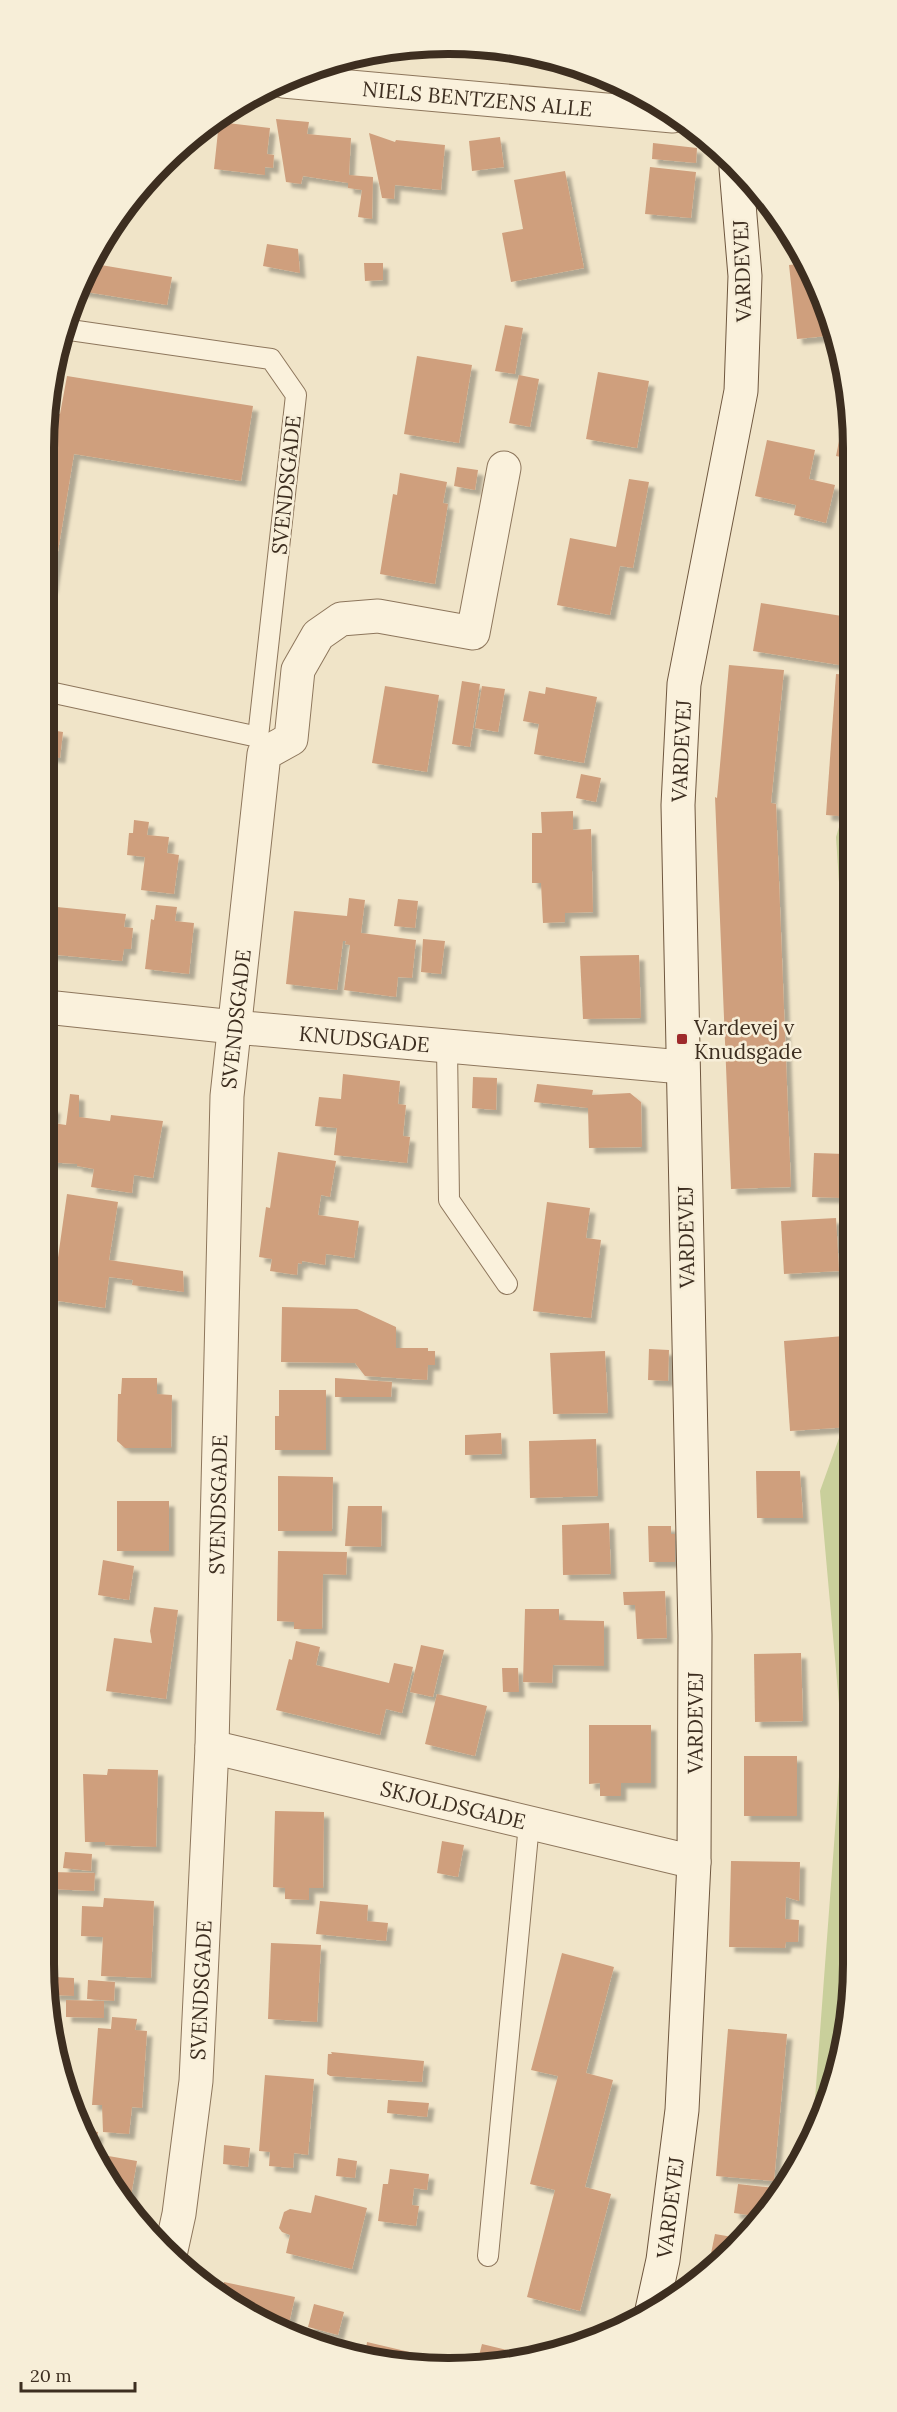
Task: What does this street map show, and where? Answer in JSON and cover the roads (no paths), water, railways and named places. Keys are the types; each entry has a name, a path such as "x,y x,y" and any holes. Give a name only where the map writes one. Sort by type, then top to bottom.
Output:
{"street":[{"name":"NIELS BENTZENS ALLE","path":"302,83 659,115"},
{"name":"VARDEVEJ","path":"654,2300 663,2260 682,2110 694,1862 695,1635 678,805 684,684 741,391 745,276 737,180"},
{"path":"261,746 291,740 298,670 318,635 341,619 378,616 473,633 504,468"},
{"name":"SVENDSGADE","path":"172,2244 179,2214 196,2081 212,1747 227,1096 261,746"},
{"name":"KNUDSGADE","path":"54,1008 234,1027 682,1067"},
{"name":"SKJOLDSGADE","path":"212,1747 694,1862"}],"lane":[{"name":"SVENDSGADE","path":"72,330 270,360 296,395 261,746"},
{"path":"54,693 261,746"},
{"path":"447,1046 449,1200 507,1284"},
{"path":"488,2256 529,1824"}],"place":[{"name":"Vardevej v Knudsgade","path":"682,1039"}]}
